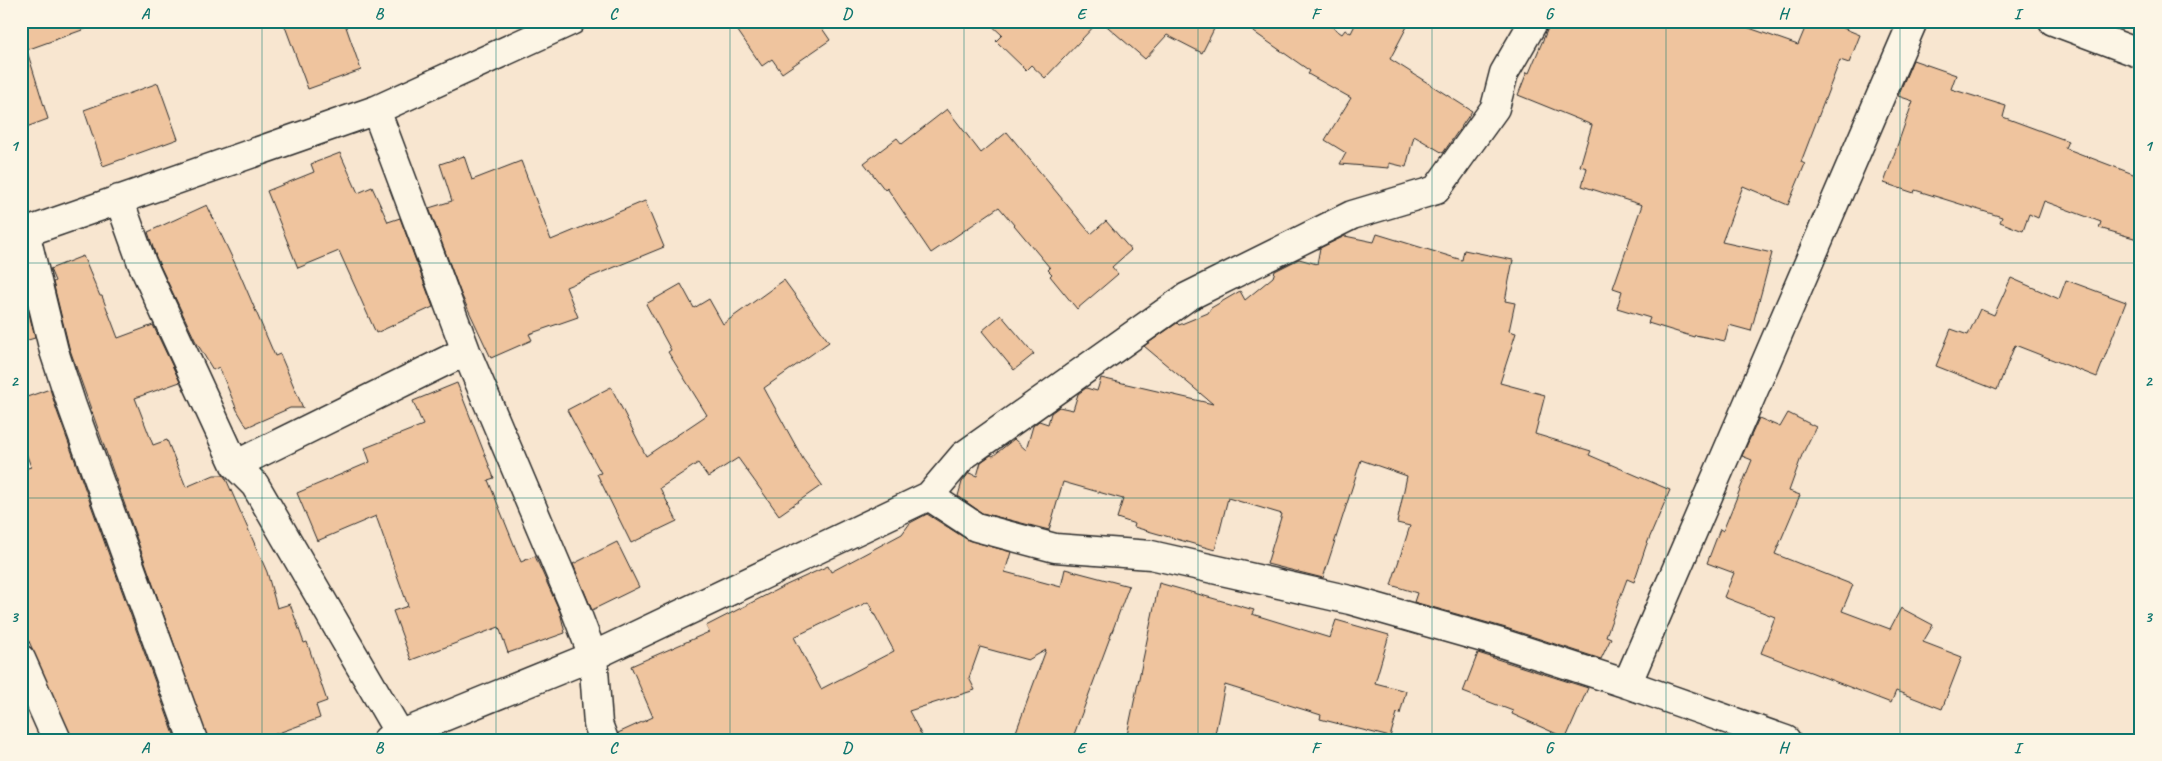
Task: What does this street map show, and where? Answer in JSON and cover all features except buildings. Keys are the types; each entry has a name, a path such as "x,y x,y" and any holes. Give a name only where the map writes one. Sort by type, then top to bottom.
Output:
{"street":[{"path":"194,740 72,406 54,352 23,233 376,110 571,21"},
{"path":"119,199 142,263 235,465 256,485 393,736 593,656 929,496 963,456 1187,297 1352,215 1436,190 1495,108 1504,73 1534,21"},
{"path":"1627,684 1913,21"},
{"path":"2053,21 2141,54"},
{"path":"376,110 466,351 574,606 593,656 598,724 604,740"},
{"path":"235,465 466,351"},
{"path":"929,496 976,527 1055,548 1151,555 1350,600 1501,643 1627,684 1786,740"},
{"path":"21,659 57,740"}]}
